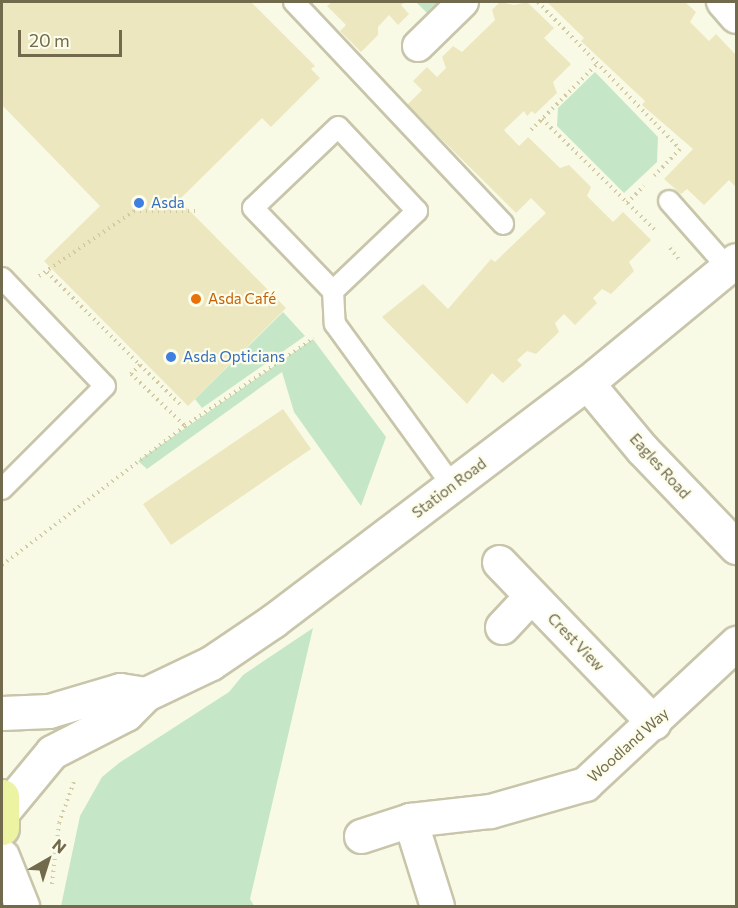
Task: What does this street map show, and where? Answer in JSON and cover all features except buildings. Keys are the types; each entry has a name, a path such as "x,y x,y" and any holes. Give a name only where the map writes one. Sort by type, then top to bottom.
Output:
{"street":[{"path":"418,46 463,2"},
{"path":"722,2 736,18"},
{"name":"Station Road","path":"2,811 52,752 126,714 146,694 241,643 587,383 732,264"},
{"name":"Eagles Road","path":"587,383 642,449 736,547"},
{"name":"Crest View","path":"499,562 654,723"},
{"path":"502,627 531,596"},
{"name":"Woodland Way","path":"361,836 410,820 490,811 585,784 654,723 736,643"},
{"path":"2,713 49,711 120,690 146,694"},
{"path":"410,820 437,906"},
{"path":"2,856 22,906"}],"lane":[{"path":"294,2 503,224"},
{"path":"333,291 417,211 338,127 253,208 333,291 335,324 452,485"},
{"path":"669,201 732,264"},
{"path":"2,489 105,386 7,284"}],"path":[{"path":"538,2 680,149 627,203"},
{"path":"531,130 597,64"},
{"path":"542,119 656,231"},
{"path":"7,284 47,272 134,211 197,211"},
{"path":"669,247 683,264"},
{"path":"47,272 181,405"},
{"path":"2,565 184,426 318,336"},
{"path":"140,365 131,374 184,426"},
{"path":"51,892 60,823 76,783 72,775"}],"green space":[{"path":"416,2 452,2 434,20"},
{"path":"595,72 658,137 657,162 624,193 557,126 558,108"},
{"path":"283,312 305,336 202,408 195,399"},
{"path":"313,339 386,437 361,506 294,412 282,372 147,469 138,461"},
{"path":"313,628 250,899 254,906 61,906 80,816 102,777 119,763 229,692 243,675"}],"place":[{"name":"Asda","path":"139,203"},
{"name":"Asda Café","path":"196,299"},
{"name":"Asda Opticians","path":"171,357"}]}
